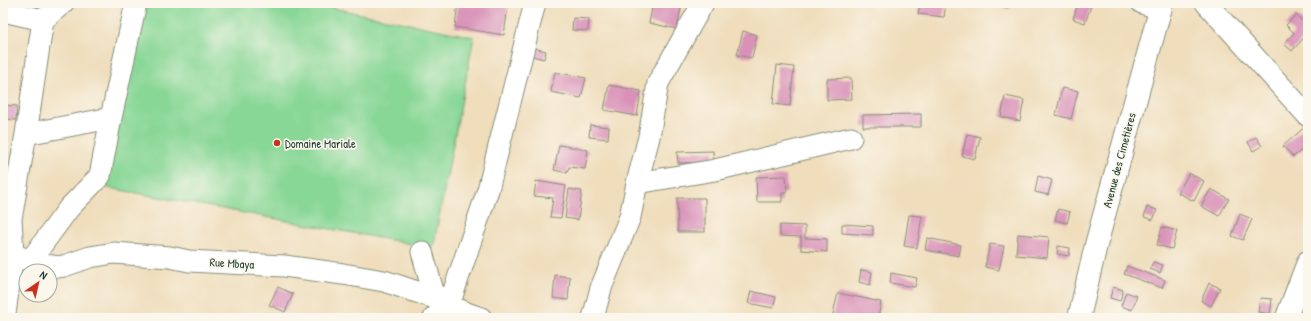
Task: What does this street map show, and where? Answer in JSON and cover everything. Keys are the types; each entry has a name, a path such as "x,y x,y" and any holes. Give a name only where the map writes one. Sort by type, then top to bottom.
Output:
{"street":[{"path":"22,257 7,218 26,134 43,20 63,3"},
{"path":"3,314 5,314 22,257 100,176 136,3"},
{"path":"439,307 488,190 535,3"},
{"path":"593,318 601,288 630,217 649,137 658,83 703,3"},
{"path":"1206,3 1308,116"},
{"name":"Avenue des Cimetières","path":"1079,318 1096,245 1147,58 1155,5"},
{"path":"3,11 43,20"},
{"path":"26,134 111,118"},
{"path":"637,183 715,170 851,138"},
{"path":"422,252 439,307"},
{"name":"Rue Mbaya","path":"22,257 57,267 90,257 114,253 170,257 189,261 284,266 384,281 439,307 481,318"},
{"path":"1286,318 1308,261"}],"green space":[{"name":"Domaine Mariale","path":"130,3 308,3 474,37 433,248 93,185"}],"building":[{"path":"458,3 490,3 508,6 504,35 455,27"},
{"path":"653,3 682,3 677,29 649,23"},
{"path":"920,3 946,3 944,17 918,14"},
{"path":"997,3 1009,3 1008,8 996,5"},
{"path":"1078,3 1092,3 1085,23 1073,19"},
{"path":"1296,15 1308,26 1308,33 1292,51 1284,44 1294,33 1286,25"},
{"path":"573,18 589,19 588,31 572,30"},
{"path":"743,31 757,35 752,58 737,55"},
{"path":"529,47 546,51 544,59 528,55"},
{"path":"777,65 794,67 790,106 773,104"},
{"path":"555,72 586,78 581,98 551,92"},
{"path":"851,78 852,99 827,100 827,79"},
{"path":"609,85 641,91 637,116 604,110"},
{"path":"1062,88 1078,91 1071,119 1056,115"},
{"path":"1005,96 1024,100 1020,121 1001,117"},
{"path":"3,105 17,106 16,120 3,119"},
{"path":"921,114 921,127 863,127 863,115"},
{"path":"590,125 609,127 608,139 589,137"},
{"path":"1305,127 1308,131 1308,145 1293,157 1283,146"},
{"path":"967,134 980,137 975,159 962,156"},
{"path":"1256,137 1262,146 1253,151 1248,142"},
{"path":"559,145 588,150 585,169 569,167 567,173 554,170"},
{"path":"713,151 714,162 678,163 677,152"},
{"path":"1189,173 1204,181 1194,201 1178,193"},
{"path":"786,176 787,193 782,193 782,202 757,202 756,177"},
{"path":"1038,176 1052,180 1048,195 1035,192"},
{"path":"536,181 566,186 561,218 550,217 553,198 534,196"},
{"path":"569,189 582,191 578,220 565,218"},
{"path":"1211,189 1229,199 1219,216 1201,206"},
{"path":"677,198 705,198 705,232 678,232"},
{"path":"1147,207 1157,210 1153,220 1144,217"},
{"path":"1058,209 1070,212 1067,223 1055,220"},
{"path":"1240,214 1252,219 1243,240 1232,236"},
{"path":"909,215 922,216 917,248 904,246"},
{"path":"842,224 873,226 873,235 842,233"},
{"path":"780,225 805,226 805,238 827,239 827,252 801,250 801,237 780,236"},
{"path":"1162,227 1177,231 1172,249 1157,245"},
{"path":"1018,234 1049,237 1047,258 1016,255"},
{"path":"927,238 961,245 959,256 925,250"},
{"path":"990,244 1004,246 999,270 985,267"},
{"path":"1058,246 1070,248 1069,256 1057,254"},
{"path":"1153,262 1163,265 1160,273 1150,269"},
{"path":"1127,266 1165,280 1162,288 1124,274"},
{"path":"861,270 872,272 870,285 859,282"},
{"path":"891,273 917,278 915,287 890,283"},
{"path":"555,275 570,277 568,300 553,298"},
{"path":"1209,283 1220,288 1211,306 1201,301"},
{"path":"278,287 293,294 285,312 269,305"},
{"path":"1113,287 1123,290 1120,301 1110,298"},
{"path":"751,291 776,297 773,308 748,303"},
{"path":"1126,292 1137,296 1132,310 1121,306"},
{"path":"838,293 881,302 878,318 832,318"},
{"path":"1260,298 1272,299 1270,314 1258,312"}],"place":[{"name":"Domaine Mariale","path":"277,143"}]}
